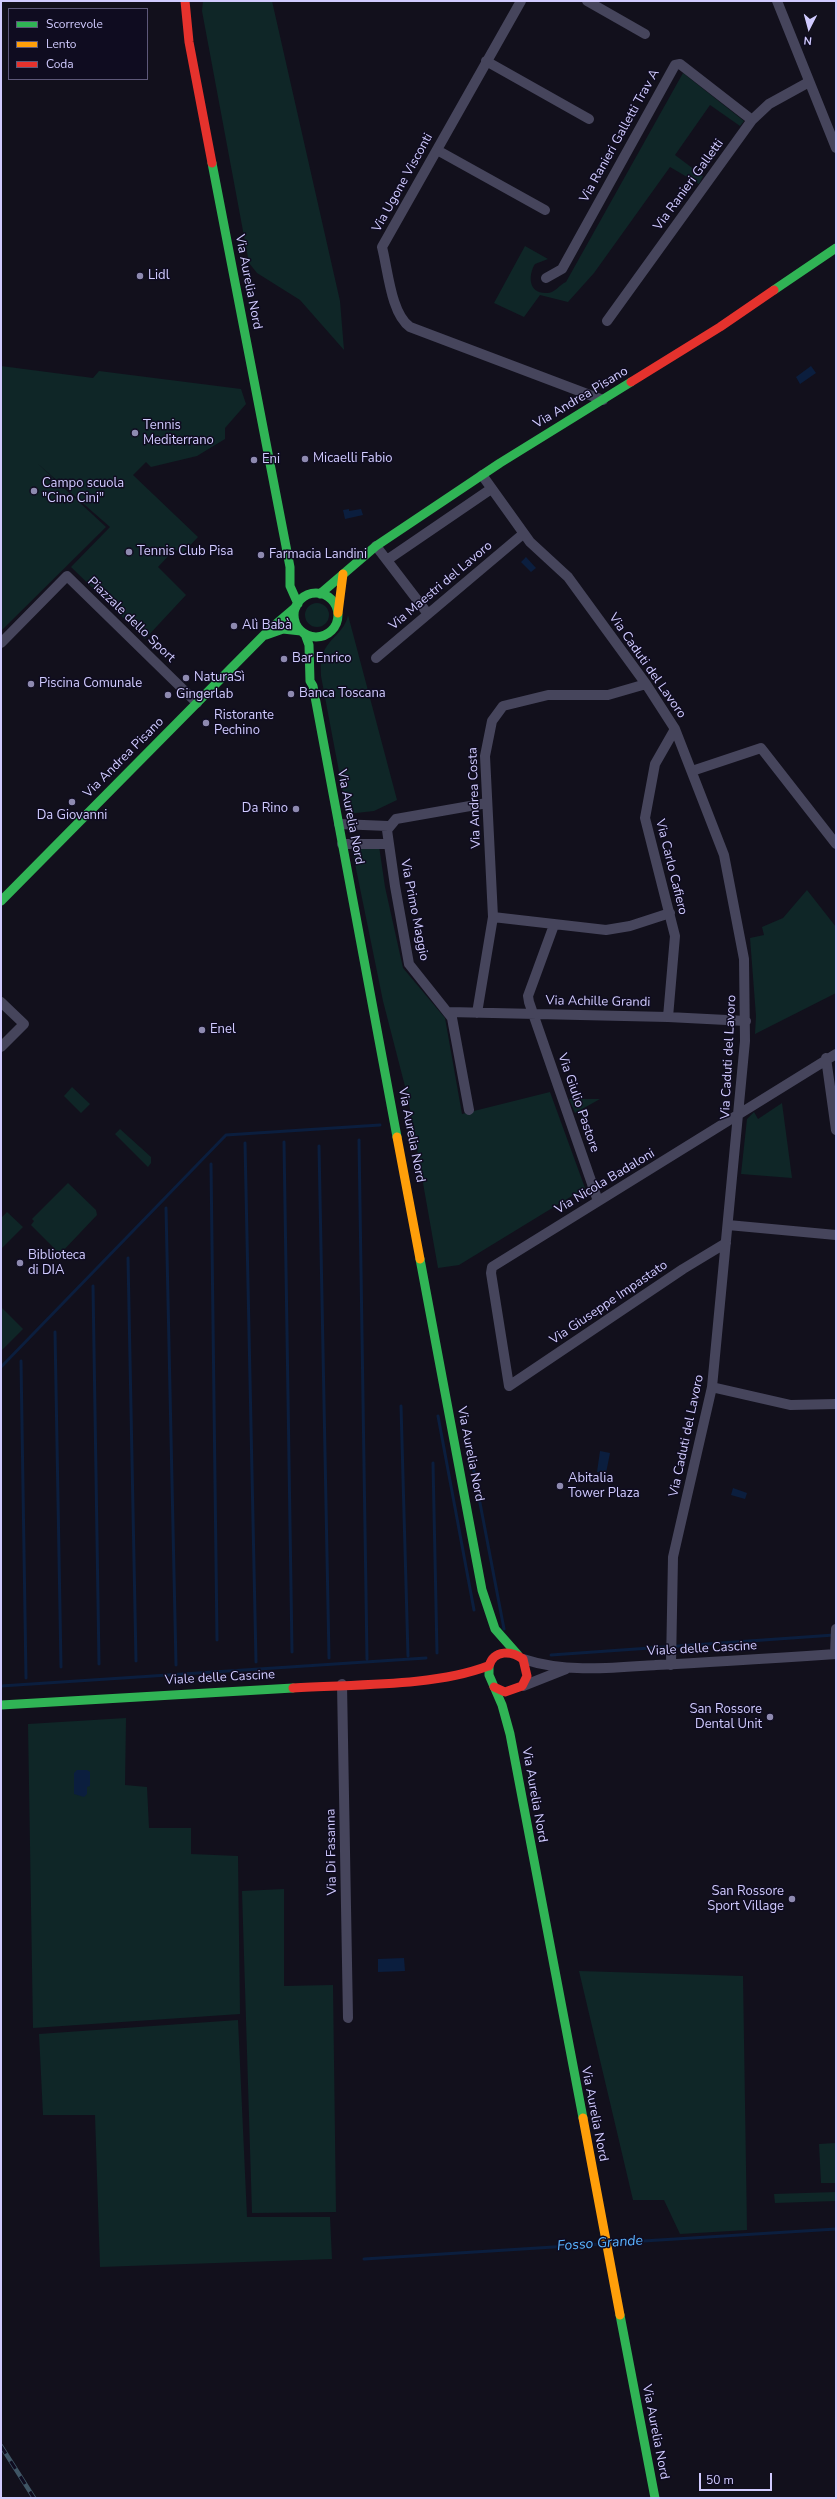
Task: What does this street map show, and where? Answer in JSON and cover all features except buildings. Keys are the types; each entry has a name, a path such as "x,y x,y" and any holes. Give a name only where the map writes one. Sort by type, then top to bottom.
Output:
{"main road":[{"name":"Via Aurelia Nord","path":"185,1 189,42 290,568"},
{"name":"Via Andrea Pisano","path":"318,594 376,546 482,475 720,327 836,248"},
{"path":"290,568 300,584 331,599 338,613"},
{"path":"290,568 290,586 297,605 295,618 303,632 314,637 324,636 335,627 343,574"},
{"path":"297,605 306,596 318,594"},
{"name":"Via Andrea Pisano","path":"1,901 197,702 297,605"},
{"name":"Via Andrea Pisano","path":"266,635 283,629 303,632"},
{"name":"Via Aurelia Nord","path":"303,632 309,645 310,681 313,686 482,1590 496,1628 520,1657"},
{"path":"313,686 324,636"},
{"name":"Via Aurelia Nord","path":"482,1590 482,1609 490,1638"},
{"path":"505,1652 520,1657 527,1670 519,1688 505,1692 490,1685 488,1676 491,1658 505,1652"},
{"name":"Viale delle Cascine","path":"441,1679 470,1673 491,1658"},
{"name":"Viale delle Cascine","path":"1,1705 342,1684 441,1679 470,1681"},
{"name":"Via Aurelia Nord","path":"490,1685 501,1702 510,1734 604,2239 655,2498"},
{"name":"Via Aurelia Nord","path":"510,1734 512,1703 519,1688"}],"street":[{"name":"Via Ugone Visconti","path":"521,1 382,247 400,316 415,330 603,400"},
{"path":"587,1 645,34"},
{"path":"777,1 836,148"},
{"path":"486,61 589,119"},
{"name":"Via Ranieri Galletti Trav A","path":"546,278 562,269 675,65 680,64 752,120"},
{"name":"Via Ranieri Galletti","path":"607,321 752,120 773,101 809,82"},
{"path":"437,150 545,210"},
{"name":"Via Caduti del Lavoro","path":"482,475 523,534 568,577 646,684 675,729 724,855 742,946 746,1021 739,1115 712,1388 673,1557 671,1660"},
{"path":"387,560 491,489"},
{"path":"432,509 441,523"},
{"name":"Via Maestri del Lavoro","path":"376,658 523,534"},
{"path":"376,546 428,614"},
{"name":"Piazzale dello Sport","path":"1,643 67,576 197,702"},
{"name":"Via Andrea Costa","path":"477,1013 493,917 484,756 492,721 503,706 548,695 608,695 646,684"},
{"name":"Via Carlo Cafiero","path":"668,1017 675,943 670,913 646,826 645,811 655,764 675,729"},
{"path":"692,771 761,748 836,844"},
{"path":"338,824 388,826 396,819 487,803"},
{"name":"Via Primo Maggio","path":"388,826 388,844 409,964 449,1012 454,1026 469,1110"},
{"path":"342,844 388,844"},
{"path":"493,917 554,925 611,930 630,926 670,913"},
{"name":"Via Giulio Pastore","path":"554,925 528,996 532,1014 598,1201"},
{"path":"1,1002 24,1024 1,1047"},
{"name":"Via Achille Grandi","path":"449,1012 668,1017 746,1021"},
{"path":"833,1055 836,1130"},
{"name":"Via Nicola Badaloni","path":"509,1386 491,1268 739,1115 833,1055"},
{"path":"728,1225 836,1235"},
{"name":"Via Giuseppe Impastato","path":"509,1386 682,1269 726,1243"},
{"path":"712,1388 791,1405 836,1404"},
{"path":"836,1630 836,1654"},
{"name":"Viale delle Cascine","path":"520,1657 542,1665 569,1668 671,1660 836,1654"},
{"name":"Viale delle Cascine","path":"519,1688 535,1679 569,1668"},
{"name":"Via Di Fasanna","path":"342,1684 348,2018"}],"green space":[{"path":"203,1 272,1 340,301 344,350 300,300 257,273 249,263 202,11"},
{"path":"683,73 744,121 740,126 710,105 675,155 703,176 699,184 670,167 594,273 568,302 540,295 524,317 494,303 525,246 548,259 535,264 531,273 531,283 536,290 550,293 566,282"},
{"path":"1,366 93,378 99,371 241,389 246,404 225,428 225,439 197,456 151,467 146,462 133,475 198,537 181,555 175,549 158,567 186,595 145,639 71,567 110,527 37,463 106,527 1,631"},
{"path":"317,603 326,606 329,615 326,624 317,627 308,624 305,615 308,606"},
{"path":"348,615 397,800 374,811 347,814 321,676 321,659 327,645 343,627"},
{"path":"379,846 385,887 403,968 445,1018 462,1114 550,1092 585,1188 459,1265 438,1268 408,1098 383,1001 352,849"},
{"path":"807,890 836,927 836,993 755,1034 756,1016 750,938 764,935 762,927 783,918"},
{"path":"72,1087 90,1104 81,1113 64,1096"},
{"path":"569,1099 600,1099 575,1113"},
{"path":"782,1103 792,1178 741,1174 747,1119 754,1112 758,1119"},
{"path":"120,1129 151,1157 151,1163 148,1167 115,1134"},
{"path":"68,1183 96,1210 97,1215 60,1254 31,1225 34,1221 32,1219"},
{"path":"7,1212 23,1227 1,1249 1,1218"},
{"path":"1,1307 23,1329 1,1351"},
{"path":"126,1718 125,1785 147,1787 149,1828 191,1828 191,1854 238,1856 240,2014 33,2028 28,1724"},
{"path":"284,1889 284,1986 333,1985 336,2212 252,2213 242,1891"},
{"path":"579,1971 743,1976 747,2230 680,2234 664,2200 633,2200"},
{"path":"238,2020 247,2217 330,2217 332,2259 100,2267 95,2115 43,2115 39,2034"},
{"path":"836,2143 836,2183 821,2183 819,2144"},
{"path":"836,2192 836,2201 775,2203 774,2194"}],"water":[{"path":"811,366 816,373 800,384 796,377"},
{"path":"349,509 349,511 361,509 363,515 345,519 343,510"},
{"path":"526,557 536,568 531,572 521,562"},
{"path":"600,1451 610,1453 606,1473 597,1472"},
{"path":"733,1488 747,1493 745,1499 731,1495"},
{"path":"77,1770 87,1770 90,1772 90,1786 87,1787 87,1794 84,1797 74,1794 74,1773"},
{"path":"404,1958 405,1971 378,1972 378,1959"}],"waterway":[{"path":"1,1367 226,1135 380,1125"},
{"path":"359,1140 367,1659"},
{"path":"284,1142 292,1652"},
{"path":"245,1143 256,1662"},
{"path":"319,1146 329,1658"},
{"path":"211,1164 217,1640"},
{"path":"166,1208 176,1665"},
{"path":"128,1258 136,1661"},
{"path":"93,1286 99,1664"},
{"path":"55,1332 61,1667"},
{"path":"21,1361 26,1678"},
{"path":"401,1406 408,1656"},
{"path":"438,1416 474,1610"},
{"path":"468,1440 504,1629"},
{"path":"433,1463 437,1653"},
{"path":"551,1655 834,1635"},
{"path":"1,1686 426,1658"},
{"name":"Fosso Grande","path":"611,2243 836,2229"},
{"name":"Fosso Grande","path":"364,2259 601,2244"}],"railway":[{"path":"1,2446 34,2498"}],"traffic: fast":[{"path":"212,163 290,567 290,586 298,604"},
{"path":"774,290 836,248"},
{"path":"320,594 376,546 500,463 631,382"},
{"path":"316,593 328,597 334,603 338,615 334,627 328,633 316,637 304,633 298,627 294,615 298,603 304,597 316,593"},
{"path":"1,901 269,630 296,607"},
{"path":"266,635 283,629 301,631"},
{"path":"305,634 309,645 310,681 313,686 397,1137"},
{"path":"420,1259 482,1590 495,1629 518,1655"},
{"path":"489,1666 489,1675 502,1705 510,1734 583,2118"},
{"path":"1,1705 293,1688"},
{"path":"620,2315 655,2498"}],"traffic: slow":[{"path":"338,613 343,574"},
{"path":"397,1137 420,1259"},
{"path":"583,2118 620,2315"}],"traffic: jam":[{"path":"185,1 189,42 212,163"},
{"path":"631,382 720,327 774,290"},
{"path":"489,1666 491,1660 499,1654 514,1654 523,1659 527,1676 522,1686 505,1692 494,1687"},
{"path":"293,1688 418,1681 443,1678 488,1666"}],"place":[{"name":"Lidl","path":"140,276"},
{"name":"Tennis Mediterrano","path":"135,433"},
{"name":"Micaelli Fabio","path":"305,459"},
{"name":"Eni","path":"254,460"},
{"name":"Campo scuola \"Cino Cini\"","path":"34,491"},
{"name":"Tennis Club Pisa","path":"129,552"},
{"name":"Farmacia Landini","path":"261,555"},
{"name":"Alì Babà","path":"234,626"},
{"name":"Bar Enrico","path":"284,659"},
{"name":"NaturaSì","path":"186,678"},
{"name":"Piscina Comunale","path":"31,684"},
{"name":"Banca Toscana","path":"291,694"},
{"name":"Gingerlab","path":"168,695"},
{"name":"Ristorante Pechino","path":"206,723"},
{"name":"Da Giovanni","path":"72,802"},
{"name":"Da Rino","path":"296,809"},
{"name":"Enel","path":"202,1030"},
{"name":"Biblioteca di DIA","path":"20,1263"},
{"name":"Abitalia Tower Plaza","path":"560,1486"},
{"name":"San Rossore Dental Unit","path":"770,1717"},
{"name":"San Rossore Sport Village","path":"792,1899"}]}
